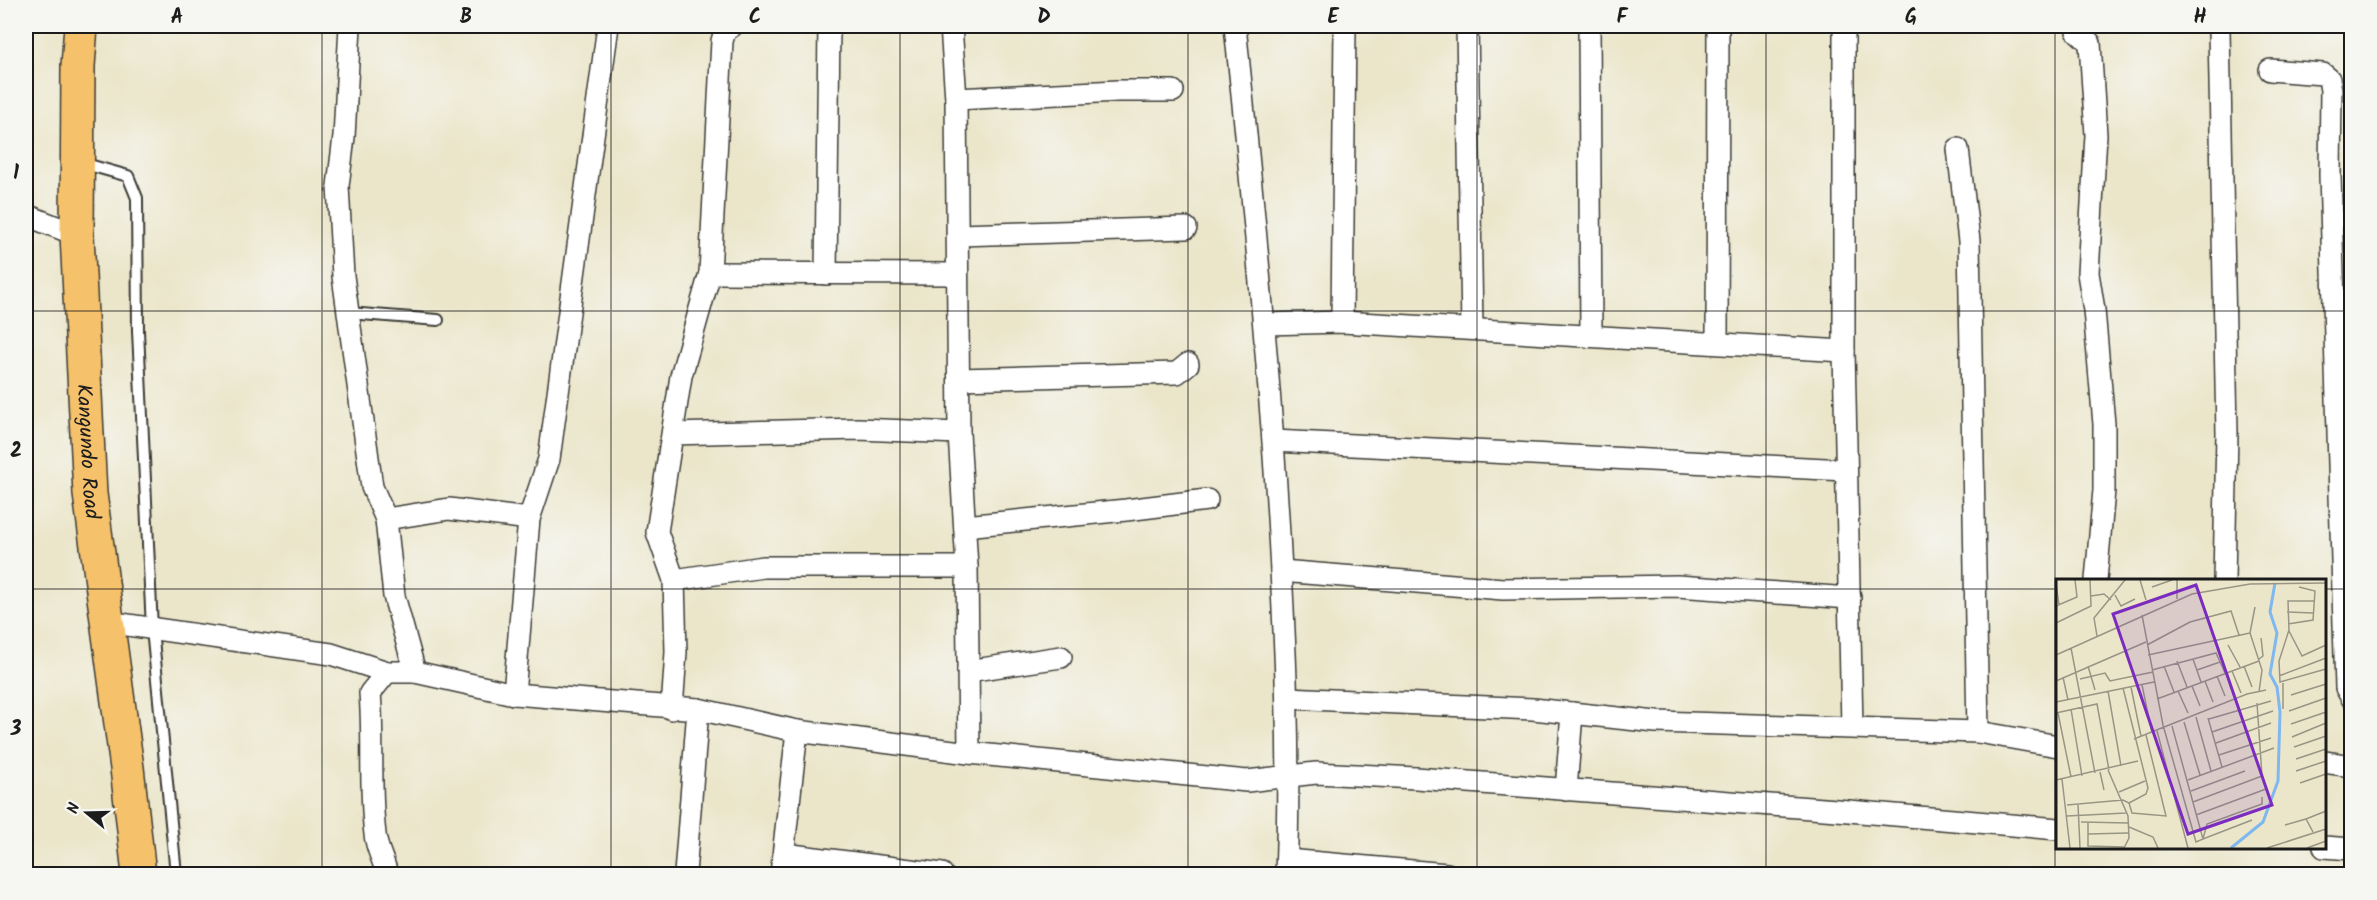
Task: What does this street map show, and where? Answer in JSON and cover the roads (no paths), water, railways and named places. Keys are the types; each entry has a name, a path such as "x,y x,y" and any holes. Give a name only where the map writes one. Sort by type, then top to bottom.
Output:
{"highway":[{"name":"Kangundo Road","path":"81,26 78,66 77,235 90,494 139,874"}],"street":[{"path":"350,26 344,137 338,186 342,276 372,488 386,519 394,596 415,672"},
{"path":"514,694 529,519 549,459 608,26"},
{"path":"672,709 676,652 674,580 657,532 681,376 710,273 722,41 725,31 732,26"},
{"path":"826,274 829,26"},
{"path":"951,26 956,99 959,433 967,567 969,753"},
{"path":"1235,26 1265,324 1274,441 1287,698 1287,867 1447,874"},
{"path":"1342,322 1346,26"},
{"path":"1467,26 1472,329"},
{"path":"1589,26 1591,336"},
{"path":"1717,343 1718,26"},
{"path":"1844,26 1844,351 1852,727"},
{"path":"2077,26 2078,31 2090,43 2096,135 2088,273 2094,309 2103,424 2104,490 2096,579"},
{"path":"2217,26 2219,30 2227,433 2224,579"},
{"path":"2270,70 2323,74 2329,79 2331,90 2330,176 2346,688 2352,698"},
{"path":"956,99 1118,91 1173,91"},
{"path":"1958,148 1969,241 1978,732"},
{"path":"26,215 77,235"},
{"path":"958,235 1186,228"},
{"path":"710,273 957,274"},
{"path":"1265,324 1342,322 1844,351"},
{"path":"959,379 1001,376 1177,373 1188,364"},
{"path":"673,434 858,429 959,433"},
{"path":"1274,441 1846,470"},
{"path":"965,526 1207,500"},
{"path":"386,519 449,509 529,519"},
{"path":"674,580 763,567 967,567"},
{"path":"1281,571 1503,589 1677,586 1850,598"},
{"path":"107,622 331,654 387,672 415,672 514,694 672,709 698,709 797,731 969,753 1247,781 1316,773 1566,790 2056,829"},
{"path":"968,671 1061,657"},
{"path":"387,672 370,693 373,719 375,837 387,874"},
{"path":"1287,698 1533,709 1666,723 1978,732 2056,746"},
{"path":"685,874 698,709"},
{"path":"1566,790 1572,713"},
{"path":"797,731 783,864 942,874"},
{"path":"2326,762 2352,766"},
{"path":"2326,847 2352,849"}],"lane":[{"path":"78,161 128,176 137,198 138,331 152,629 176,874"},
{"path":"348,314 438,320"}]}
